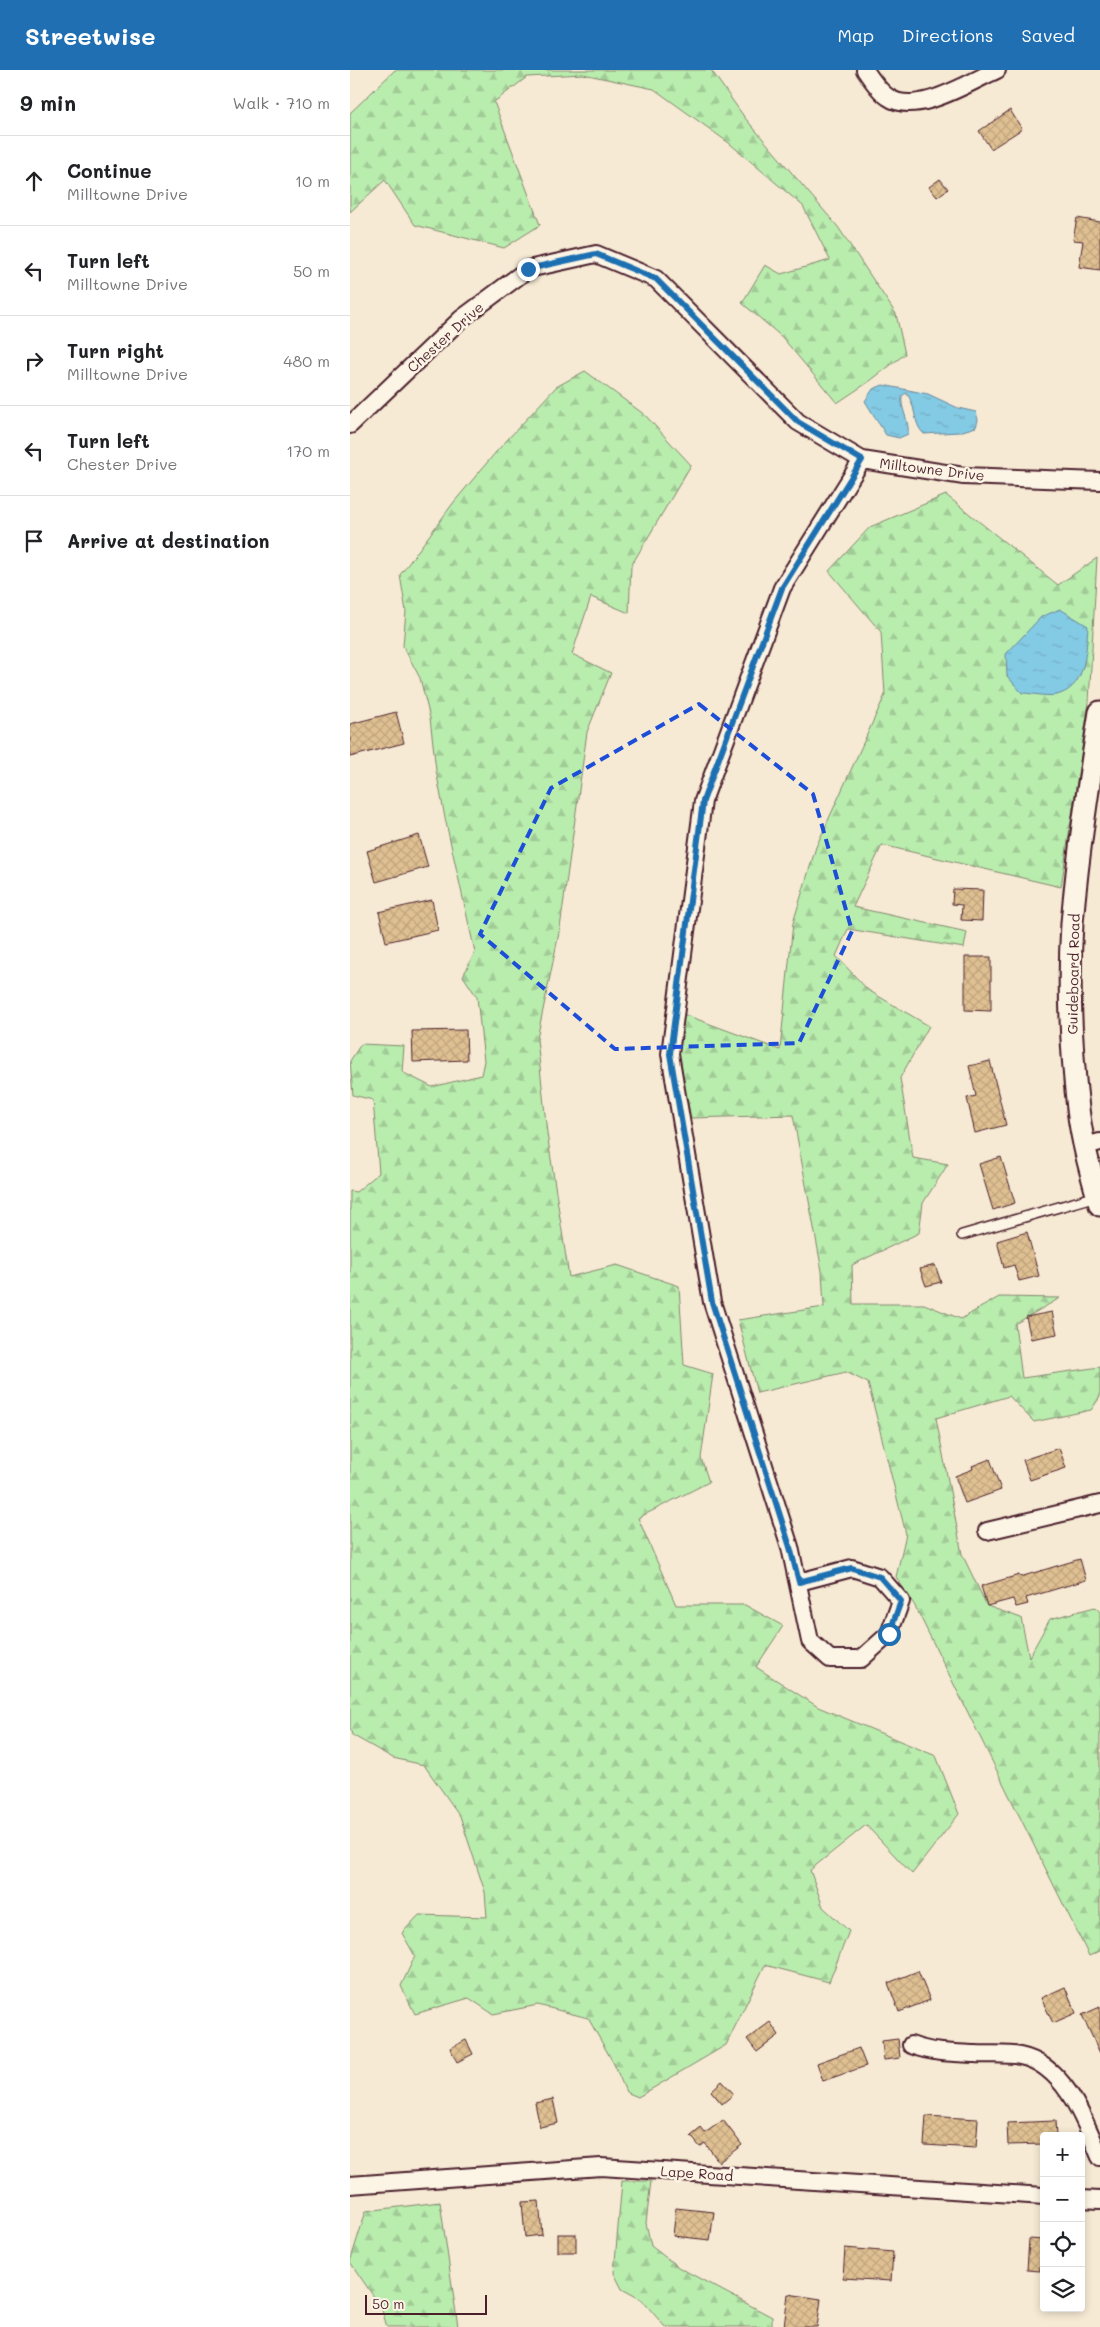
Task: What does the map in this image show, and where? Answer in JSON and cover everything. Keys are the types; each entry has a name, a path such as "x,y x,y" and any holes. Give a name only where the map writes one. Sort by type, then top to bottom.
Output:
{"street":[{"path":"865,70 886,96 897,102 912,104 930,100 997,70"},
{"name":"Chester Drive","path":"350,425 461,319 528,269 596,254 656,279 798,422 862,460"},
{"name":"Milltowne Drive","path":"799,1582 852,1568 880,1577 901,1601 889,1634 861,1659 830,1659 810,1641 799,1582 790,1547 712,1302 670,1054 703,801 782,588 862,460 964,476 1100,481"},
{"name":"Guideboard Road","path":"1099,1200 1092,1144 1078,1110 1072,1042 1070,968 1076,893 1100,712"},
{"path":"987,1531 1100,1504"},
{"path":"911,2045 930,2052 1021,2056 1041,2064 1063,2085 1083,2116 1100,2157"},
{"name":"Lape Road","path":"350,2185 601,2167 1040,2196"},
{"path":"1085,2199 1100,2200"}],"lane":[{"path":"962,1235 1099,1200"}],"highlighted area":[{"path":"699,704 813,794 852,931 799,1043 615,1049 480,934 551,788"}],"green space":[{"path":"395,70 711,70 745,118 838,227 896,314 905,354 837,403 782,337 742,303 765,265 781,274 830,260 803,206 729,143 654,89 583,74 527,77 494,102 540,225 504,248 415,225 385,180 350,212 350,113"},
{"path":"585,371 645,415 691,465 631,566 629,613 591,597 572,654 611,673 587,732 560,928 537,1039 547,1133 569,1277 617,1265 679,1286 684,1365 713,1374 701,1458 709,1482 638,1518 676,1605 745,1605 783,1626 756,1667 818,1707 936,1756 959,1814 912,1874 866,1825 810,1870 823,1907 849,1931 829,1982 765,1965 726,2045 638,2097 626,2092 614,2064 588,2018 538,2005 493,2014 469,1998 415,2014 401,1986 415,1956 402,1933 419,1915 487,1917 485,1892 460,1816 424,1765 393,1758 352,1735 350,1728 350,1191 356,1192 379,1173 373,1100 353,1095 350,1061 361,1044 404,1046 402,1072 432,1087 481,1075 484,1061 477,997 463,976 475,952 445,818 436,770 430,718 420,678 403,646 406,611 400,575 454,502 496,452 556,387"},
{"path":"946,495 1058,585 1097,558 1089,702 1061,887 882,845 853,907 967,932 964,948 848,929 836,956 868,990 929,1026 900,1078 913,1158 948,1164 923,1203 919,1233 852,1265 853,1304 924,1304 961,1319 999,1297 1060,1298 1015,1324 1022,1378 1100,1367 1100,1397 1091,1410 1034,1422 1009,1396 936,1418 962,1554 987,1606 1021,1618 1029,1657 1050,1619 1095,1607 1100,1612 1100,1951 1089,1956 915,1606 896,1577 906,1534 868,1383 846,1372 757,1393 738,1320 824,1307 822,1271 793,1115 691,1118 678,1059 683,1014 780,1050 793,923 816,847 885,695 881,632 829,571 870,527"},
{"path":"622,2181 651,2181 646,2223 651,2246 678,2267 772,2317 772,2327 665,2327 642,2300 622,2289 614,2273"},
{"path":"440,2202 458,2327 387,2327 381,2307 350,2262 366,2211"}],"water":[{"path":"883,385 928,394 958,408 976,412 978,420 976,427 959,432 924,434 920,430 912,403 906,393 902,396 902,401 908,424 908,434 899,438 886,435 865,401 873,389"},
{"path":"1060,609 1088,626 1085,655 1080,675 1069,689 1060,694 1022,693 1007,676 1006,654 1041,617"}],"building":[{"path":"1010,110 1022,129 991,149 979,131"},
{"path":"940,179 948,189 937,197 929,187"},
{"path":"1077,218 1100,222 1100,270 1079,267 1083,241 1073,240"},
{"path":"396,712 404,743 350,757 350,724"},
{"path":"419,835 428,867 376,882 367,851"},
{"path":"953,889 983,890 982,921 961,920 962,905 952,904"},
{"path":"432,900 438,930 386,942 379,912"},
{"path":"965,957 991,957 991,1011 965,1010"},
{"path":"466,1030 467,1060 413,1062 412,1031"},
{"path":"990,1061 1006,1125 975,1133 967,1098 976,1096 969,1066"},
{"path":"1001,1157 1015,1203 993,1210 979,1164"},
{"path":"1027,1232 1039,1276 1019,1281 1014,1265 1004,1268 997,1241"},
{"path":"935,1265 941,1282 926,1286 920,1269"},
{"path":"1052,1312 1057,1334 1031,1339 1026,1317"},
{"path":"1059,1448 1066,1468 1030,1480 1023,1460"},
{"path":"990,1459 1001,1490 965,1503 955,1476 973,1469 972,1466"},
{"path":"1080,1559 1086,1580 1026,1598 1028,1604 1016,1607 1013,1599 987,1606 981,1586 1019,1575 1020,1577"},
{"path":"918,1971 930,2000 899,2012 888,1983"},
{"path":"1065,1987 1076,2013 1053,2023 1041,1998"},
{"path":"1100,2007 1100,2053 1082,2015"},
{"path":"770,2022 779,2035 757,2052 747,2039"},
{"path":"898,2039 900,2058 884,2060 882,2041"},
{"path":"466,2040 473,2054 457,2062 450,2048"},
{"path":"859,2048 866,2066 823,2081 817,2063"},
{"path":"722,2081 734,2094 722,2104 711,2091"},
{"path":"553,2099 558,2123 540,2127 535,2103"},
{"path":"926,2116 978,2119 976,2148 924,2145"},
{"path":"723,2120 742,2145 719,2162 705,2143 700,2147 691,2136 701,2128 705,2133"},
{"path":"1055,2121 1056,2132 1040,2132 1040,2144 1008,2145 1007,2123"},
{"path":"539,2201 542,2235 525,2237 522,2202"},
{"path":"676,2208 714,2212 710,2240 673,2236"},
{"path":"558,2234 576,2234 576,2252 558,2252"},
{"path":"1029,2239 1040,2240 1040,2271 1027,2270"},
{"path":"845,2248 893,2252 891,2281 843,2278"},
{"path":"788,2294 821,2299 817,2327 784,2327"}],"route":[{"path":"528,269 596,254 656,279 798,422 862,460 782,588 703,801 670,1054 712,1302 790,1547 799,1582 852,1568 880,1577 901,1601 889,1634"}]}
